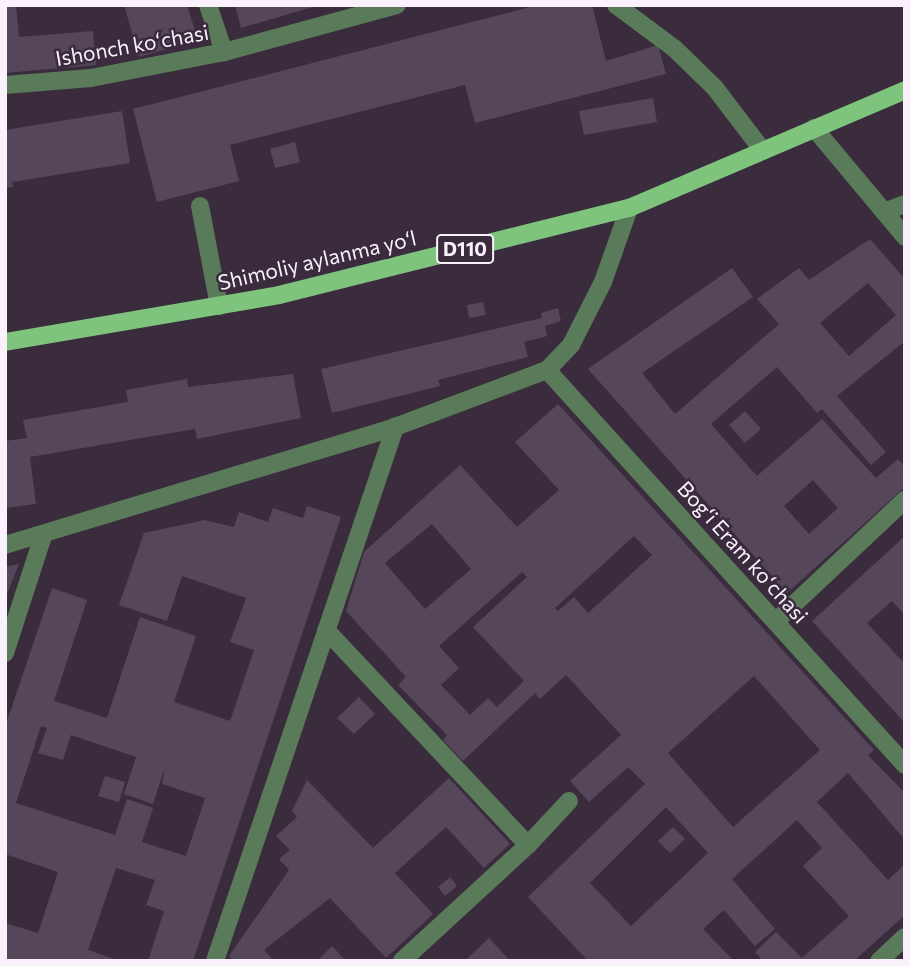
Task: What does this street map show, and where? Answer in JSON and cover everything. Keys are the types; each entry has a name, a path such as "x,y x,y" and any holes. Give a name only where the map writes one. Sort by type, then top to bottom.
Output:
{"main road":[{"name":"Shimoliy aylanma yoʻl","path":"5,342 219,306 629,208 905,90"}],"street":[{"name":"Ishonch koʻchasi","path":"208,5 224,52"},
{"name":"Ishonch koʻchasi","path":"5,85 91,78 224,52 397,5"},
{"path":"616,5 674,48 715,88 763,151"},
{"path":"814,128 905,237"},
{"path":"884,212 905,204"},
{"path":"200,206 219,306"},
{"path":"5,545 43,536 395,427 547,370 571,345 603,282 629,208"},
{"name":"Bogʻi Eram koʻchasi","path":"547,370 905,765"},
{"path":"215,961 395,427"},
{"path":"775,621 905,500"},
{"path":"5,653 43,536"},
{"path":"326,630 528,845"},
{"path":"402,961 528,845 569,801"},
{"path":"879,961 905,937"}],"building":[{"path":"5,5 16,5 19,37 93,31 96,65 5,73"},
{"path":"124,5 187,5 198,40 139,57"},
{"path":"235,5 316,5 316,6 241,28"},
{"path":"538,5 592,5 606,61 658,45 666,74 475,123 465,85 230,145 239,181 157,202 133,109"},
{"path":"653,98 657,122 584,135 579,111"},
{"path":"122,111 130,163 12,182 13,187 5,188 5,130"},
{"path":"295,142 300,162 275,168 270,149"},
{"path":"870,239 905,279 905,341 837,396 886,452 871,465 822,409 817,413 777,367 711,424 757,476 822,419 876,478 898,459 905,467 905,487 787,593 588,369 732,268 753,297 642,373 675,414 779,324 757,299 799,268 809,280","holes":["868,283 896,315 849,356 820,323","813,480 838,508 809,534 784,506"]},
{"path":"483,302 486,315 469,318 467,305"},
{"path":"558,308 561,321 545,326 547,336 524,342 528,357 438,380 440,386 332,413 321,369 542,318 541,313"},
{"path":"293,374 301,418 197,439 195,429 30,457 36,504 5,508 5,441 27,438 23,420 128,402 126,390 187,379 188,387"},
{"path":"558,404 874,750 868,755 905,793 905,840 848,773 817,802 888,880 905,864 905,915 854,961 763,961 755,952 776,932 802,958 849,916 803,866 822,848 797,820 732,879 775,929 755,946 724,910 703,929 734,961 588,961 528,897 645,784 628,767 589,802 570,781 621,735 566,675 540,699 535,693 463,761 443,740 447,735 398,685 406,677 346,611 364,552 460,465 517,527 559,490 515,442","holes":["432,524 471,569 425,609 385,563","634,536 652,555 588,613 574,597 558,611 555,608","522,572 527,577 473,627 524,681 497,707 488,698 470,715 441,685 459,668 439,646","754,676 820,750 733,827 668,753","666,807 708,853 631,926 590,883"]},
{"path":"745,411 761,429 745,443 729,425"},
{"path":"307,506 341,517 193,961 148,961 164,911 146,905 155,880 116,868 88,950 120,961 5,961 5,923 38,933 58,872 5,854 5,727 52,588 87,600 54,701 107,718 140,617 196,636 174,702 230,721 254,650 230,642 246,598 182,576 167,621 119,605 144,533 205,520 234,527 239,512 268,522 273,508 303,518","holes":["41,726 47,728 38,753 63,760 71,735 136,757 124,794 153,804 165,767 162,784 205,798 186,856 142,842 153,808 127,799 115,835 16,803"]},
{"path":"905,536 905,615 892,601 867,623 905,664 905,723 812,621"},
{"path":"19,564 5,599 5,567"},
{"path":"359,697 375,714 354,734 337,718"},
{"path":"105,776 125,782 119,802 98,796"},
{"path":"449,778 510,844 484,868 446,827 395,873 433,914 386,958 330,898 264,950 274,961 233,961 229,956 289,870 279,859 290,850 276,836 297,817 292,811 307,780 373,848"},
{"path":"673,827 685,839 670,853 658,841"},
{"path":"450,877 457,886 445,896 438,887"},
{"path":"489,938 510,961 465,961 473,953"},
{"path":"332,946 346,961 317,961"}]}
